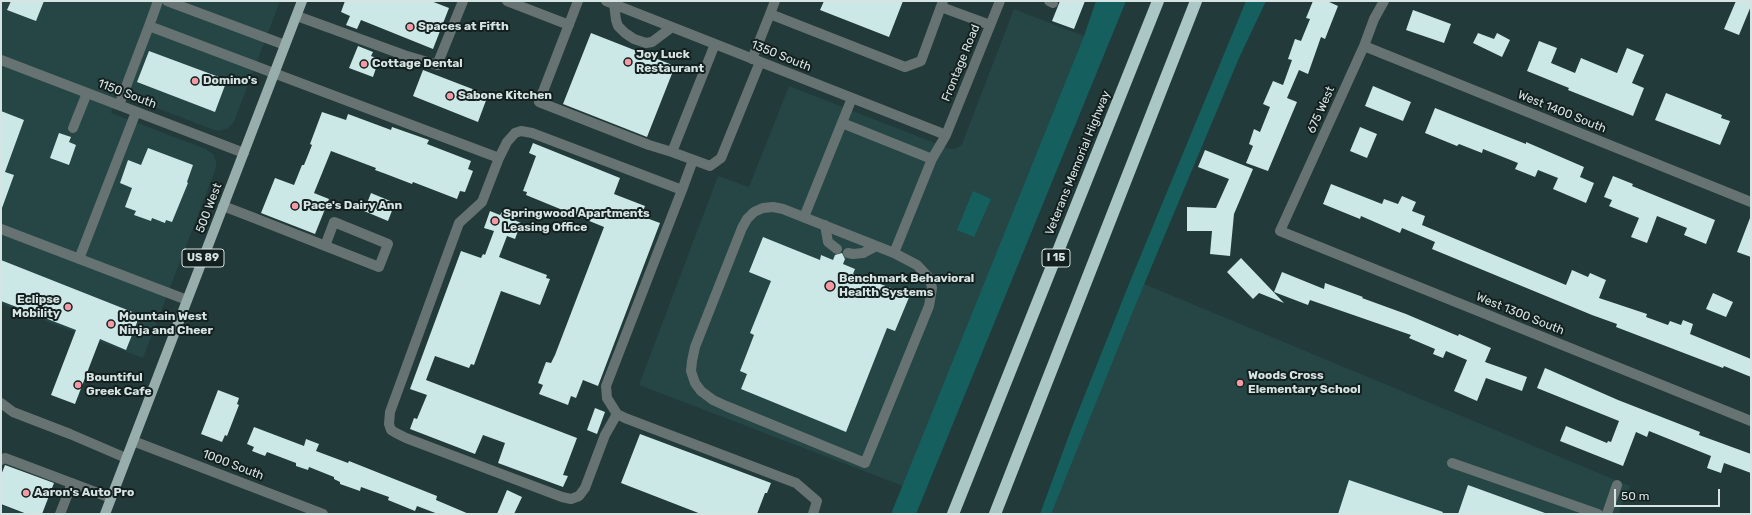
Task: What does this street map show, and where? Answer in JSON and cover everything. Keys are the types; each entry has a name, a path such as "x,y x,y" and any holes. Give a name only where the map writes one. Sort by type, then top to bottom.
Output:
{"highway":[{"name":"Veterans Memorial Highway","path":"953,514 1158,1"},
{"path":"995,514 1196,1"}],"main road":[{"name":"500 West","path":"104,514 302,1"}],"street":[{"path":"119,105 158,1"},
{"path":"167,1 285,46"},
{"path":"296,16 404,55 437,65 463,1"},
{"path":"507,1 569,25"},
{"path":"578,1 539,102 649,145 710,166 721,158 756,60 775,1"},
{"name":"Frontage Road","path":"894,253 932,159 946,135 1000,1"},
{"name":"675 West","path":"1280,231 1364,46 1374,19 1384,1"},
{"path":"610,2 618,26 634,39 646,43 652,42 672,27"},
{"name":"1350 South","path":"610,2 946,135"},
{"path":"770,14 905,67 921,61 942,4 990,25"},
{"path":"149,26 499,158"},
{"path":"672,152 715,44"},
{"name":"West 1400 South","path":"1364,46 1751,202"},
{"name":"1150 South","path":"1,60 244,153"},
{"path":"73,128 87,93"},
{"path":"804,217 852,98"},
{"path":"79,259 136,112"},
{"path":"842,123 932,159"},
{"path":"617,414 607,432 585,488 579,496 571,499 562,497 406,438 391,430 389,424 390,412 459,223 482,202 499,158 507,142 515,133 526,131 682,190"},
{"path":"693,160 606,386 607,398 617,414 796,483 817,501 813,514"},
{"path":"224,206 325,246 379,267 388,244 334,222 325,246"},
{"path":"772,207 783,209 804,217 894,253 917,265 930,279 932,288 929,306 865,463 713,400 701,391 695,383 691,371 695,347 747,219 754,212 763,208 772,207"},
{"path":"824,225 828,242 837,249"},
{"path":"1,229 187,300"},
{"name":"West 1300 South","path":"1280,231 1751,421"},
{"path":"848,252 853,254 863,253 876,246"},
{"path":"1,402 13,412 126,458"},
{"name":"1000 South","path":"133,441 323,514"},
{"path":"1,460 5,458 110,498"},
{"path":"1452,462 1598,514"},
{"path":"60,514 72,483"},
{"path":"1607,514 1617,486"}],"shaded area":[{"path":"1,1 280,1 234,122 228,128 220,131 214,130 118,93 111,113 206,149 213,154 216,161 216,168 143,358 1,304"},
{"path":"1096,1 1126,1 916,514 891,514 1084,36"},
{"path":"1246,1 1266,1 1239,58 1135,306 1051,514 1040,514 1072,427 1131,279"},
{"name":"Benchmark Behavioral Health Systems","path":"1014,9 1084,36 903,486 639,385 718,176 749,187 789,86 950,149 957,148 962,144"},
{"path":"973,191 991,199 974,237 957,230"},
{"name":"Woods Cross Elementary School","path":"1137,281 1630,486 1618,514 1045,514"},
{"path":"1,505 24,514 1,514"}],"building":[{"path":"11,1 44,1 36,21 7,10"},
{"name":"Spaces at Fifth","path":"345,1 431,1 449,8 433,49 361,20 357,29 346,25 350,16 341,12"},
{"path":"824,1 903,1 889,37 820,10"},
{"path":"1060,1 1085,1 1074,29 1052,21"},
{"path":"1313,1 1327,1 1338,6 1325,39 1321,37 1308,74 1299,70 1287,98 1297,102 1268,171 1246,163 1253,146 1249,144 1254,129 1260,132 1270,107 1263,104 1273,81 1283,85 1292,60 1288,59 1295,39 1301,41 1310,19 1306,18"},
{"path":"1736,1 1751,1 1751,6 1739,35 1724,29"},
{"path":"1413,10 1451,24 1444,43 1406,30"},
{"path":"591,33 675,66 647,137 563,104"},
{"path":"1478,33 1494,39 1497,33 1510,40 1502,57 1473,43"},
{"path":"1539,41 1557,48 1551,63 1575,73 1581,58 1617,73 1627,48 1644,55 1632,83 1644,88 1633,116 1568,90 1569,88 1527,71"},
{"name":"Cottage Dental","path":"358,46 373,52 371,56 379,59 373,77 349,68"},
{"path":"149,51 227,80 215,112 137,82"},
{"name":"Sabone Kitchen","path":"423,70 488,95 478,122 413,96"},
{"path":"1373,86 1411,102 1403,121 1365,106"},
{"path":"1666,93 1722,115 1721,118 1730,121 1720,145 1655,120"},
{"path":"1435,108 1526,144 1526,142 1584,167 1580,177 1594,183 1586,203 1553,189 1558,178 1538,170 1535,177 1515,169 1518,163 1483,149 1482,153 1459,144 1457,146 1425,133"},
{"path":"1,111 24,120 5,172 14,175 2,208 1,208"},
{"path":"322,112 346,120 348,114 391,130 392,127 429,140 427,144 471,161 468,169 473,171 465,192 460,191 457,199 413,182 412,184 375,170 376,168 331,151 314,193 329,199 315,234 261,213 275,178 294,185 312,145 310,144"},
{"path":"1360,127 1377,134 1367,158 1350,151"},
{"path":"59,133 71,137 69,142 76,145 69,165 50,158"},
{"path":"533,143 620,178 614,194 645,206 641,216 660,223 598,386 583,380 576,398 571,396 568,405 539,394 543,385 538,383 546,362 551,363 555,355 604,227 526,195 527,192 523,191 536,156 529,153"},
{"path":"148,148 193,165 187,182 188,183 172,222 166,220 165,223 152,218 151,221 134,215 136,211 125,207 132,188 120,183 128,160 141,165"},
{"path":"1205,150 1253,169 1234,214 1230,256 1210,254 1212,231 1187,231 1187,207 1216,208 1229,179 1198,167"},
{"path":"1613,176 1633,184 1632,186 1715,220 1706,244 1684,235 1687,228 1657,216 1647,243 1631,237 1639,218 1609,206 1612,200 1604,197"},
{"path":"1331,184 1382,204 1384,199 1398,204 1402,196 1416,202 1412,211 1425,216 1422,225 1566,285 1572,270 1588,277 1590,273 1606,280 1599,298 1647,314 1646,317 1668,325 1670,321 1681,325 1683,320 1693,324 1690,334 1751,359 1751,377 1724,366 1723,368 1616,327 1617,324 1432,249 1435,242 1402,228 1400,233 1361,216 1360,219 1323,204"},
{"path":"371,193 395,203 388,221 364,211"},
{"path":"490,211 500,215 502,212 515,217 514,220 521,223 515,239 507,236 499,257 547,275 546,278 550,279 540,305 501,291 474,365 471,364 469,368 435,356 426,380 577,438 563,475 568,476 563,487 498,463 505,443 483,435 475,454 410,429 414,418 417,419 427,395 410,389 461,251 481,258 483,254 485,255 494,231 484,228"},
{"path":"1750,218 1751,219 1751,257 1737,252"},
{"path":"763,237 820,260 821,255 833,260 835,255 842,253 845,259 843,264 855,269 853,274 910,295 895,331 887,328 846,432 741,389 747,374 740,371 754,335 750,333 771,281 749,272"},
{"path":"1241,258 1284,303 1259,293 1253,299 1227,272"},
{"path":"1,260 140,315 126,350 100,339 75,404 51,395 76,330 1,301"},
{"path":"1282,272 1324,289 1325,283 1458,336 1459,334 1491,348 1485,362 1527,377 1522,391 1486,378 1477,401 1454,391 1467,360 1446,351 1443,358 1433,354 1435,349 1409,338 1411,335 1310,300 1308,305 1274,292"},
{"path":"1713,293 1733,302 1726,317 1706,309"},
{"path":"1545,368 1618,400 1700,432 1699,435 1751,454 1751,473 1724,463 1721,473 1707,468 1711,456 1649,431 1647,437 1636,432 1623,466 1560,441 1566,426 1607,443 1608,441 1611,442 1619,421 1537,388"},
{"path":"218,390 239,398 237,404 239,405 227,436 225,435 222,442 201,434"},
{"path":"595,408 605,412 597,434 587,430"},
{"path":"254,427 304,446 306,439 319,444 316,451 348,463 349,461 437,496 436,500 469,514 438,514 417,506 415,511 388,500 389,497 361,487 360,491 340,484 340,482 334,479 334,477 309,467 308,470 296,466 296,463 267,452 265,456 252,451 254,447 247,444"},
{"path":"640,434 771,483 767,493 765,493 757,514 701,514 621,483"},
{"name":"Aaron's Auto Pro","path":"5,465 54,483 42,514 27,514 1,504 1,475"},
{"path":"1349,480 1443,512 1442,514 1338,514"},
{"path":"1468,485 1545,513 1458,514"},
{"path":"507,490 522,497 514,514 497,514"}],"place":[{"name":"Spaces at Fifth","path":"410,27"},
{"name":"Joy Luck Restaurant","path":"628,62"},
{"name":"Cottage Dental","path":"364,64"},
{"name":"Domino's","path":"195,81"},
{"name":"Sabone Kitchen","path":"450,96"},
{"name":"Pace's Dairy Ann","path":"295,206"},
{"name":"Springwood Apartments Leasing Office","path":"495,221"},
{"name":"Benchmark Behavioral Health Systems","path":"830,286"},
{"name":"Eclipse Mobility","path":"68,307"},
{"name":"Mountain West Ninja and Cheer","path":"111,324"},
{"name":"Woods Cross Elementary School","path":"1240,383"},
{"name":"Bountiful Greek Cafe","path":"78,385"},
{"name":"Aaron's Auto Pro","path":"26,493"}]}
